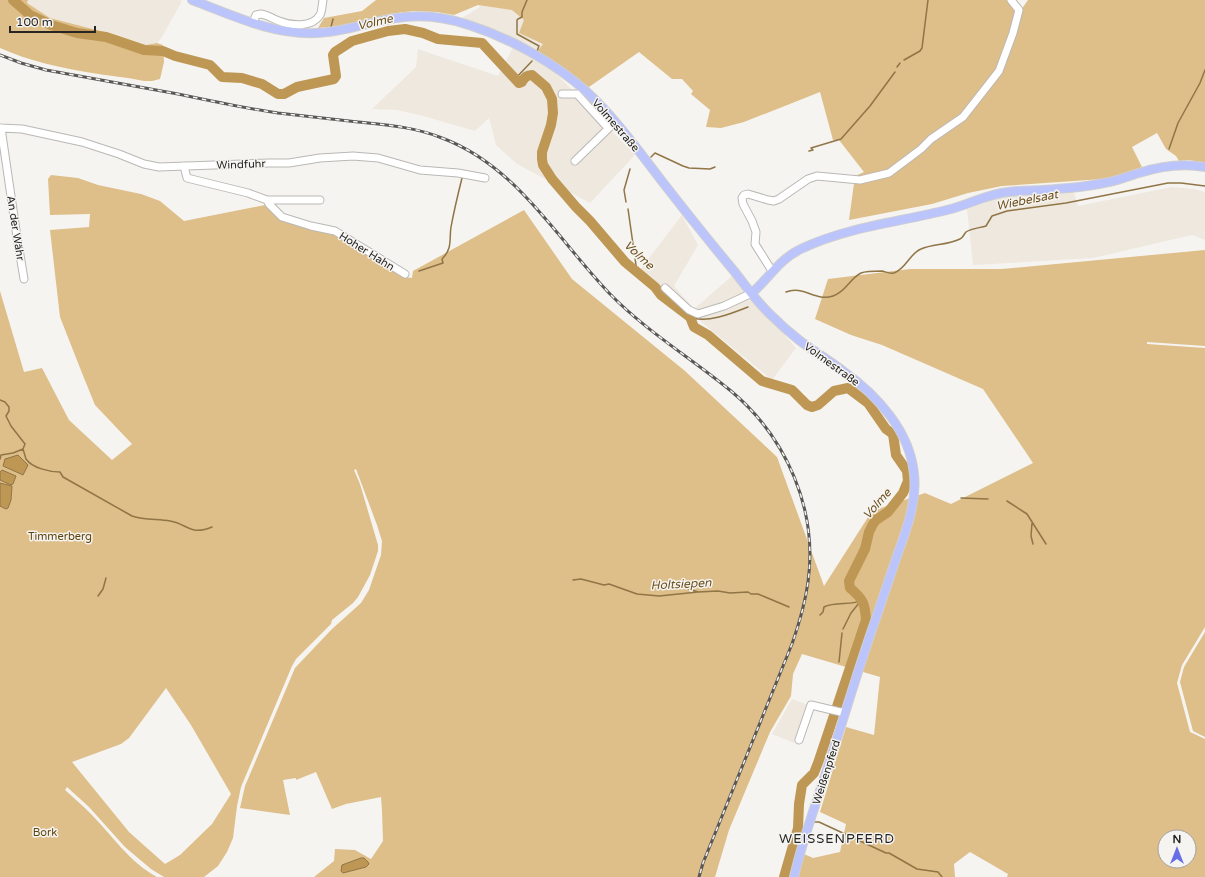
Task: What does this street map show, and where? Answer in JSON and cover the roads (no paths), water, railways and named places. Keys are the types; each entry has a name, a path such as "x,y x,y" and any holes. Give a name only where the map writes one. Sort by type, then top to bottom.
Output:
{"main road":[{"name":"Volmestraße","path":"192,0 253,23 280,30 308,33 345,30 412,16 438,18 464,23 498,36 534,54 563,73 586,92 615,122 644,156 769,314 800,341 843,370 863,386 881,404 905,440 911,456 914,474 914,497 903,539 856,675"},
{"path":"752,293 777,265 795,252 829,238 846,233 949,210 993,195 1008,192 1088,186 1113,181 1167,166 1193,164 1205,167"},
{"name":"Weißenpferd","path":"795,873 843,712 856,675"}],"street":[{"path":"253,23 256,16 261,14 279,22 295,25 309,23 315,21 321,14 323,0"},
{"path":"772,271 755,244 756,232 743,204 742,198 744,195 748,194 774,201 808,179 817,176 860,180 890,173 921,149 931,139 963,117 999,71 1019,10 1011,0"},
{"path":"562,94 577,94 608,128"},
{"path":"575,161 615,122"},
{"name":"Windfuhr","path":"0,128 22,129 82,142 163,168 269,163 289,164 320,158 353,156 378,158 420,170 458,173 485,178"},
{"name":"An der Währ","path":"0,128 24,279"},
{"path":"184,166 187,178 248,193 268,200 320,200"},
{"name":"Hoher Hahn","path":"268,200 269,204 282,216 311,226 335,231 405,274"},
{"path":"665,288 689,310 698,314 724,306 752,293"},
{"path":"799,740 811,705 843,712"}],"waterway":[{"name":"Volme","path":"13,0 30,15 51,25 77,33 106,37 144,50 163,51 175,56 210,65 222,77 242,78 262,84 278,94 284,94 297,87 334,79 336,76 333,55 335,52 352,41 388,31 405,29 423,33 438,39 482,43 519,83 529,75 532,75 546,87 552,99 553,113 551,125 542,152 542,159 543,165 552,179 625,262 655,287 661,295 690,317 694,327 708,335 762,381 792,390 807,405 812,407 818,405 834,391 848,388 868,403 886,429 893,434 896,455 907,471 908,481 903,493 888,512 876,520 873,524 869,532 865,549 849,581 850,588 858,595 862,602 865,609 866,620 818,763 814,773 802,785 799,804 798,828 784,877"},
{"path":"527,0 522,12 522,17 517,20 517,34 539,46 537,51"},
{"path":"904,60 920,51 922,48 928,0"},
{"path":"331,27 333,19"},
{"path":"515,79 532,61"},
{"path":"897,67 900,63"},
{"path":"1169,149 1178,123 1200,83 1205,70"},
{"path":"809,151 813,150 811,148 841,139 870,106 895,72"},
{"path":"651,157 655,153 689,168 710,169 715,167"},
{"path":"626,202 624,190 630,169"},
{"path":"419,271 443,263 442,259 448,251 450,243 451,227 462,178"},
{"name":"Wiebelsaat","path":"786,292 792,290 821,297 833,296 842,291 861,273 868,271 894,273 902,268 917,251 926,247 960,239 966,232 986,226 992,216 1007,211 1066,203 1168,183 1205,186"},
{"path":"628,209 636,265 635,270"},
{"name":"Wiebelsaat","path":"690,317 696,319 719,317 748,307"},
{"path":"0,400 5,402 9,407 9,411 6,416 11,426 25,444 23,449 13,453 1,455 0,459"},
{"path":"23,449 26,459 32,465 46,470 60,472 63,477 132,516 176,522 194,530 212,527"},
{"path":"961,498 988,499"},
{"path":"1007,501 1027,514 1046,544"},
{"path":"1032,523 1031,536 1033,544"},
{"path":"98,596 103,589 106,578"},
{"name":"Holtsiepen","path":"573,580 581,579 604,585 609,584 637,594 659,596 718,591 730,593 748,592 751,594 758,594 789,607"},
{"name":"Holtsiepen","path":"686,588 698,592"},
{"name":"Holtsiepen","path":"820,615 823,612 824,607 828,605 854,603 862,600"},
{"path":"843,629 851,613 859,603"},
{"path":"839,662 842,633"},
{"path":"814,822 819,822 886,853 889,853 917,869 938,872 942,877"}],"railway":[{"path":"0,55 46,70 253,109 390,125 422,131 469,150 492,166 514,185 610,294 638,320 716,379 751,410 783,453 803,502 808,528 810,555 808,582 802,614 792,644 703,863 699,877"}],"district":[{"name":"WEISSENPFERD","path":"837,838"}],"park label":[{"name":"Timmerberg","path":"60,536"},
{"name":"Bork","path":"45,832"}]}
